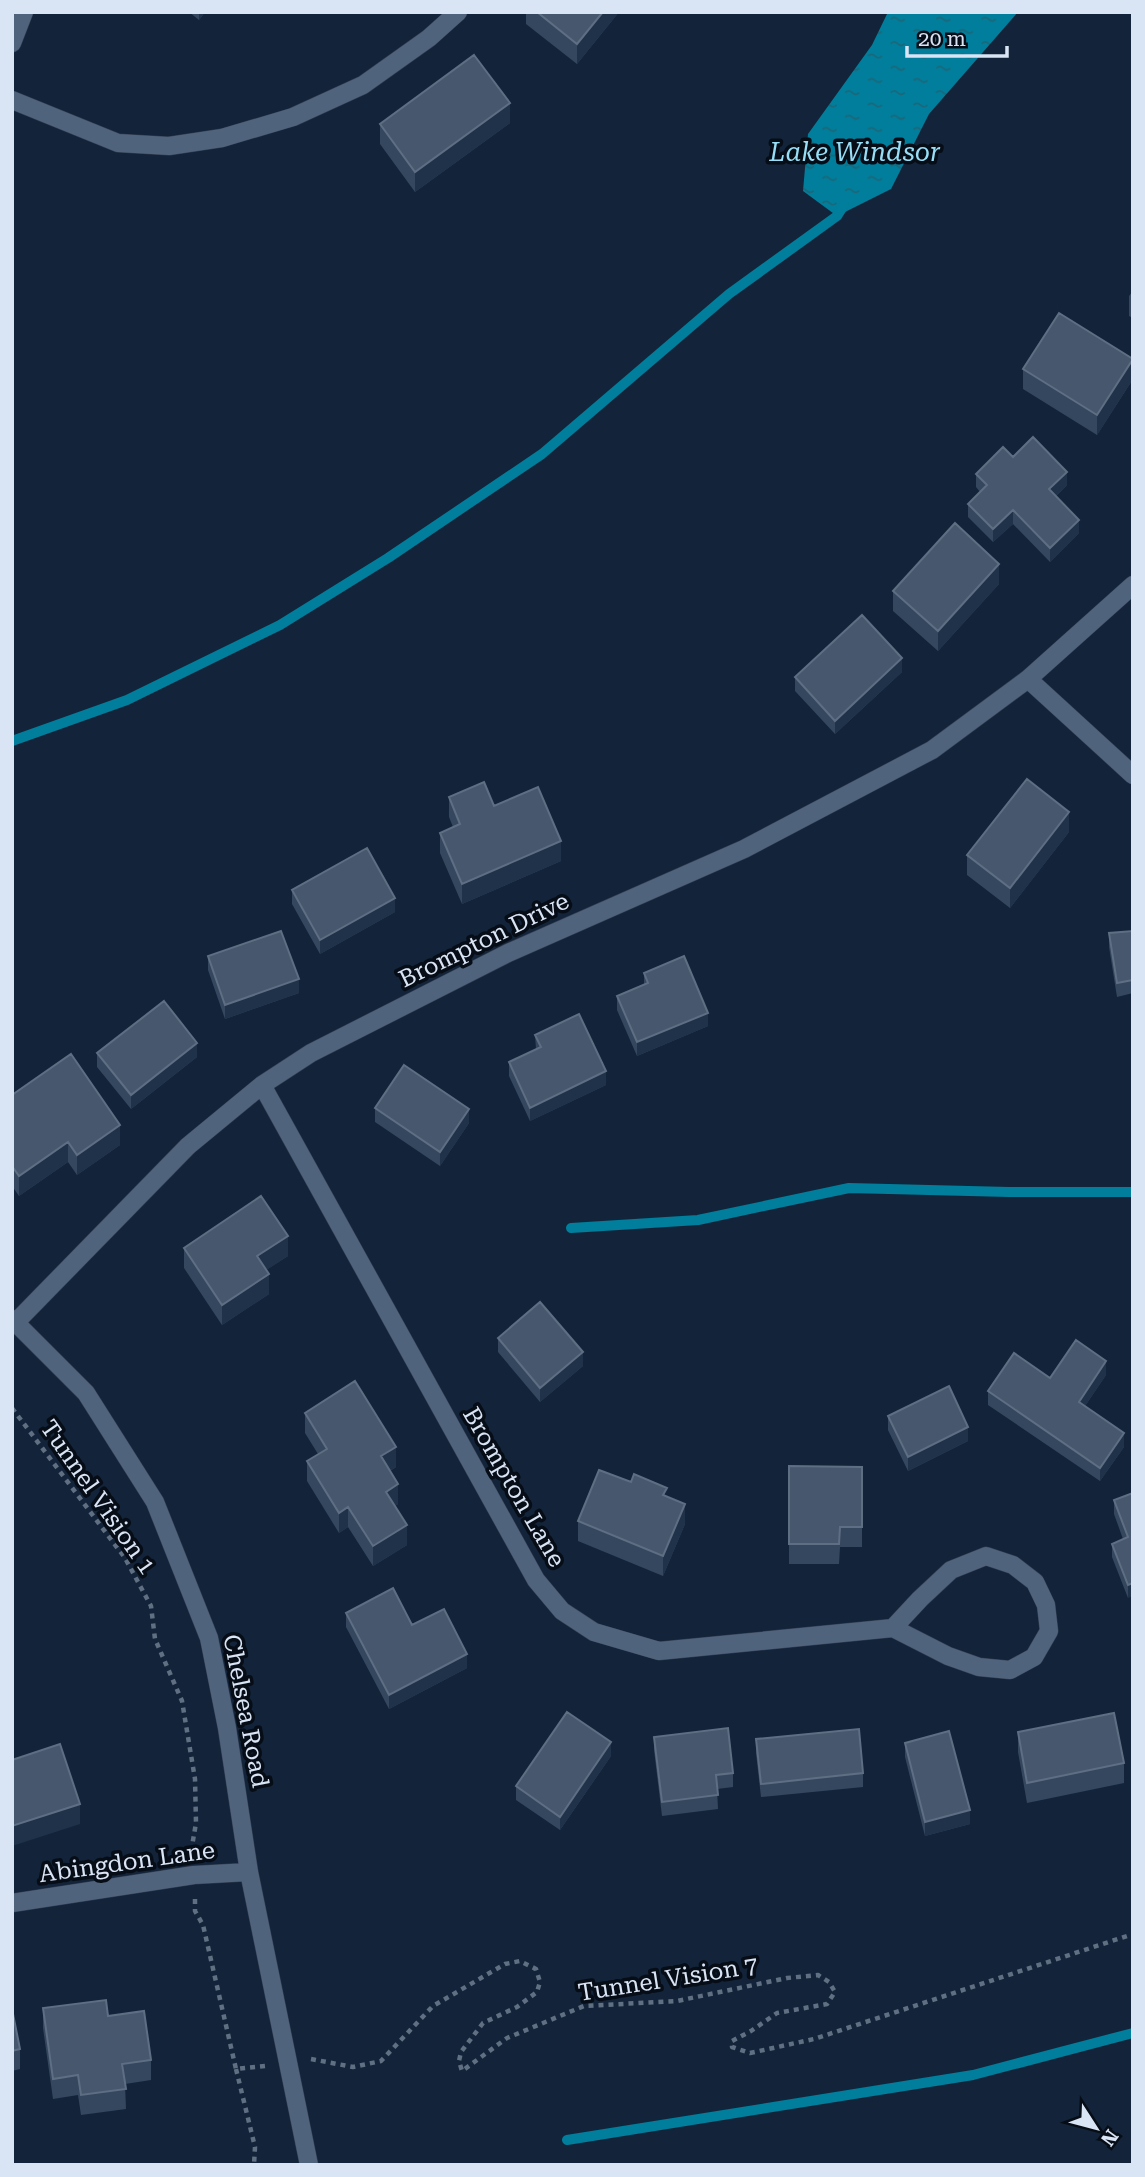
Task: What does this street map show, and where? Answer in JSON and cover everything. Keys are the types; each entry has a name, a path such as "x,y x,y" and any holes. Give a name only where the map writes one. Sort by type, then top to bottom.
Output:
{"street":[{"path":"12,43 24,12"},
{"path":"12,100 118,143 169,146 222,138 293,117 363,85 429,38 458,12"},
{"name":"Brompton Drive","path":"14,1321 188,1146 262,1086 312,1053 508,953 744,849 932,751 1028,679 1133,585"},
{"path":"1028,679 1133,775"},
{"name":"Brompton Lane","path":"262,1086 536,1580 562,1611 594,1632 659,1651 893,1628"},
{"name":"Chelsea Road","path":"14,1321 86,1393 155,1502 209,1638 227,1728 249,1872 309,2165"},
{"path":"986,1556 1013,1565 1035,1582 1046,1605 1049,1631 1034,1657 1010,1670 979,1667 958,1660 893,1628 951,1570 986,1556"},
{"name":"Abingdon Lane","path":"12,1903 194,1875 249,1872"}],"path":[{"name":"Tunnel Vision 1","path":"12,1408 125,1558 151,1606 155,1639 182,1701 195,1779 196,1824 191,1853"},
{"path":"195,1895 195,1911 202,1925 255,2147 254,2165"},
{"name":"Tunnel Vision 7","path":"309,2058 353,2067 381,2061 433,2006 505,1964 520,1961 536,1969 540,1982 537,1992 517,2007 483,2023 461,2052 459,2061 462,2071 507,2038 584,2006 677,2001 787,1978 818,1975 829,1982 835,1992 827,2004 777,2013 732,2041 732,2047 750,2053 814,2039 1133,1934"},
{"path":"236,2069 267,2066"}],"water":[{"name":"Lake Windsor","path":"888,12 1018,12 929,114 891,189 837,216 803,191 808,134 872,45"}],"building":[{"path":"537,12 603,12 577,44"},
{"path":"474,55 510,103 415,172 380,124"},
{"path":"1059,313 1133,359 1097,415 1023,369"},
{"path":"1033,437 1067,472 1049,489 1079,520 1050,548 1013,510 993,529 968,504 987,485 976,474 1003,447 1013,457"},
{"path":"955,523 999,564 938,631 893,591"},
{"path":"862,615 902,658 835,721 795,677"},
{"path":"1027,779 1069,812 1010,888 967,855"},
{"path":"484,782 494,806 538,787 561,841 462,884 440,833 460,824 449,797"},
{"path":"367,848 395,898 320,940 292,890"},
{"path":"281,931 299,979 225,1005 208,956"},
{"path":"1133,931 1133,980 1117,983 1109,933"},
{"path":"684,956 708,1013 637,1042 617,996 648,983 644,973"},
{"path":"164,1001 197,1043 131,1095 97,1053"},
{"path":"579,1014 606,1071 530,1108 509,1062 541,1047 535,1035"},
{"path":"71,1054 120,1125 77,1155 68,1142 19,1176 12,1166 12,1095"},
{"path":"404,1065 469,1109 440,1152 375,1108"},
{"path":"261,1196 288,1236 257,1256 269,1274 222,1305 184,1248"},
{"path":"540,1302 583,1352 540,1388 498,1338"},
{"path":"1076,1340 1106,1361 1079,1402 1124,1433 1100,1468 988,1391 1014,1353 1050,1378"},
{"path":"355,1381 396,1447 381,1456 398,1484 386,1492 407,1525 373,1546 348,1507 339,1513 307,1461 327,1449 305,1413"},
{"path":"949,1386 968,1427 908,1457 888,1416"},
{"path":"789,1466 862,1467 862,1527 840,1527 839,1544 789,1544"},
{"path":"599,1470 631,1482 634,1474 667,1488 663,1495 685,1504 663,1556 578,1521"},
{"path":"1133,1493 1133,1583 1128,1585 1112,1544 1128,1537 1114,1500"},
{"path":"393,1588 412,1625 444,1609 467,1654 389,1695 346,1613"},
{"path":"567,1712 611,1742 560,1817 516,1786"},
{"path":"1114,1713 1124,1763 1027,1783 1018,1732"},
{"path":"728,1728 733,1773 716,1775 718,1795 662,1802 654,1737"},
{"path":"859,1729 863,1773 761,1784 756,1739"},
{"path":"949,1731 970,1810 925,1822 905,1743"},
{"path":"60,1744 80,1804 12,1826 12,1760"},
{"path":"106,2000 108,2016 144,2011 151,2060 122,2064 126,2089 81,2095 78,2075 53,2079 43,2008"},
{"path":"12,2009 20,2049 12,2051"}],"waterway":[{"path":"12,741 127,700 280,625 388,558 542,454 729,294 837,216 844,205"},
{"path":"571,1228 698,1220 849,1188 1133,1192"},
{"path":"567,2140 973,2075 1133,2033"}]}
